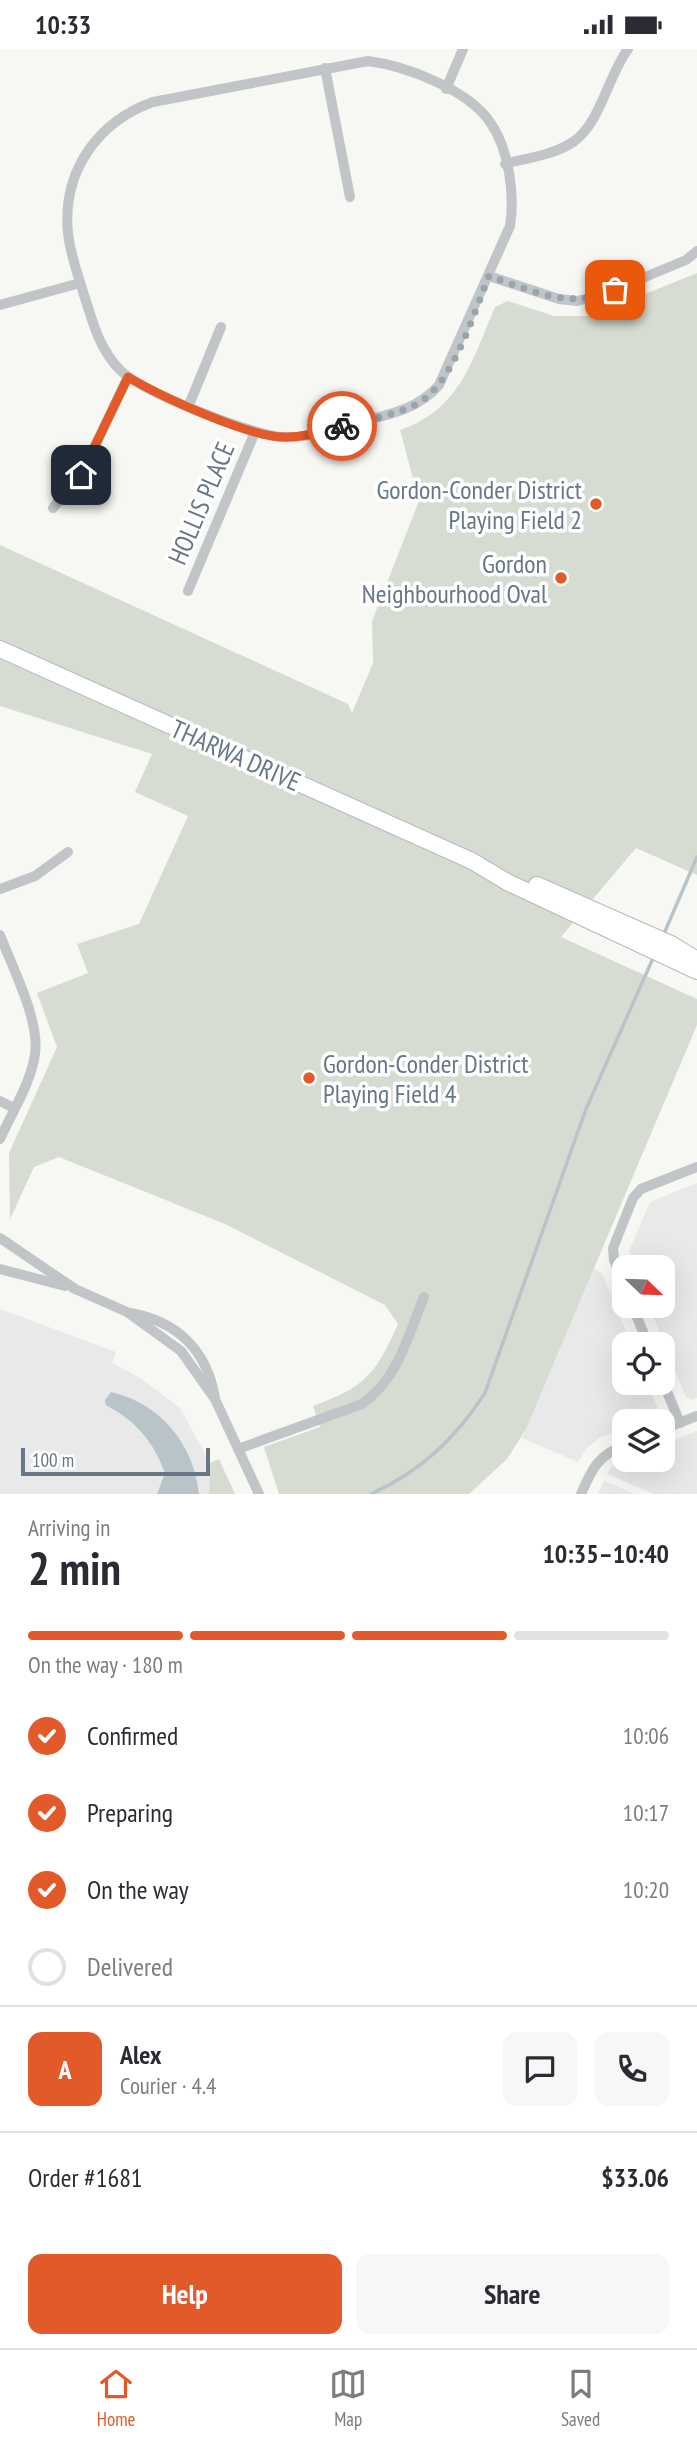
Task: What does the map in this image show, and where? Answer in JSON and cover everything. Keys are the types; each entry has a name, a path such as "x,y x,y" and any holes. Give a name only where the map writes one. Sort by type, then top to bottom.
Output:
{"main road":[{"name":"THARWA DRIVE","path":"0,649 472,862 512,874 692,963"}],"street":[{"path":"446,89 463,49"},
{"path":"505,164 556,150 572,143 585,131 614,67 628,49"},
{"path":"368,61 391,64 446,89 479,109 491,123 511,187 511,216 489,276 449,369 433,393 398,412 309,435 283,437 255,432 128,377 107,355 98,338 80,283 68,232 68,207 74,183 90,146 103,129 121,115 153,102 368,61"},
{"path":"325,68 350,197"},
{"path":"489,276 559,299 586,300 686,260 697,251"},
{"path":"0,305 80,283"},
{"path":"189,405 221,327"},
{"path":"53,508 81,475 128,377"},
{"name":"HOLLIS PLACE","path":"188,591 255,432"},
{"path":"0,889 35,876 68,852"},
{"path":"0,935 34,1027 36,1047 29,1075 0,1139"},
{"path":"0,1101 14,1108"},
{"path":"614,1255 613,1248 633,1198 641,1189 697,1167"},
{"path":"0,1238 75,1289"},
{"path":"0,1269 75,1289 127,1312 149,1316 184,1336 203,1359 211,1375 215,1399 259,1494"},
{"path":"238,1449 362,1404 378,1393 390,1379 424,1297"},
{"path":"668,1395 680,1423"},
{"path":"675,1425 697,1416"},
{"path":"581,1494 595,1463 612,1450"}],"shaded area":[{"path":"697,273 697,875 636,848 561,937 697,999 697,1025 526,1429 507,1459 469,1494 279,1494 264,1447 320,1427 313,1406 345,1392 367,1377 383,1355 398,1324 385,1305 225,1224 59,1157 34,1167 10,1219 9,1153 57,1047 37,993 88,973 77,944 139,924 188,816 135,792 152,754 0,706 0,545 348,704 352,713 373,663 372,621 419,501 400,430 421,421 451,396 471,364 495,307 508,301 554,316 591,316"},
{"path":"697,1183 697,1398 692,1400 686,1397 675,1370 675,1332 660,1332 654,1318 676,1318 676,1255 630,1255 629,1251 650,1202"},
{"path":"594,1269 602,1273 612,1297 612,1318 620,1318 626,1332 612,1332 612,1395 652,1395 658,1409 612,1409 612,1433 599,1438 586,1449 578,1462 522,1438"},
{"path":"0,1309 116,1352 112,1363 142,1379 180,1408 210,1463 209,1494 0,1494"},
{"path":"111,1392 129,1397 145,1406 171,1428 190,1459 199,1494 157,1494 165,1473 143,1433 127,1418 106,1405 105,1400"},
{"path":"697,1431 697,1494 654,1494 607,1474 612,1468 612,1472 675,1472 675,1440"},
{"path":"219,1459 235,1494 209,1494 210,1463"},
{"path":"604,1481 635,1494 598,1494"}],"waterway":[{"path":"663,936 697,857"},
{"path":"371,1494 406,1475 436,1452 462,1425 485,1393 586,1109 654,956"}],"way so far":[{"path":"342,426 398,412 433,393 449,369 489,276 559,299 577,301 615,290"}],"place":[{"name":"Gordon-Conder District Playing Field 2","path":"596,504"},
{"name":"Gordon Neighbourhood Oval","path":"561,578"},
{"name":"Gordon-Conder District Playing Field 4","path":"309,1078"}],"route":[{"path":"81,475 128,377 145,388 255,432 283,437 309,435 342,426"}]}
